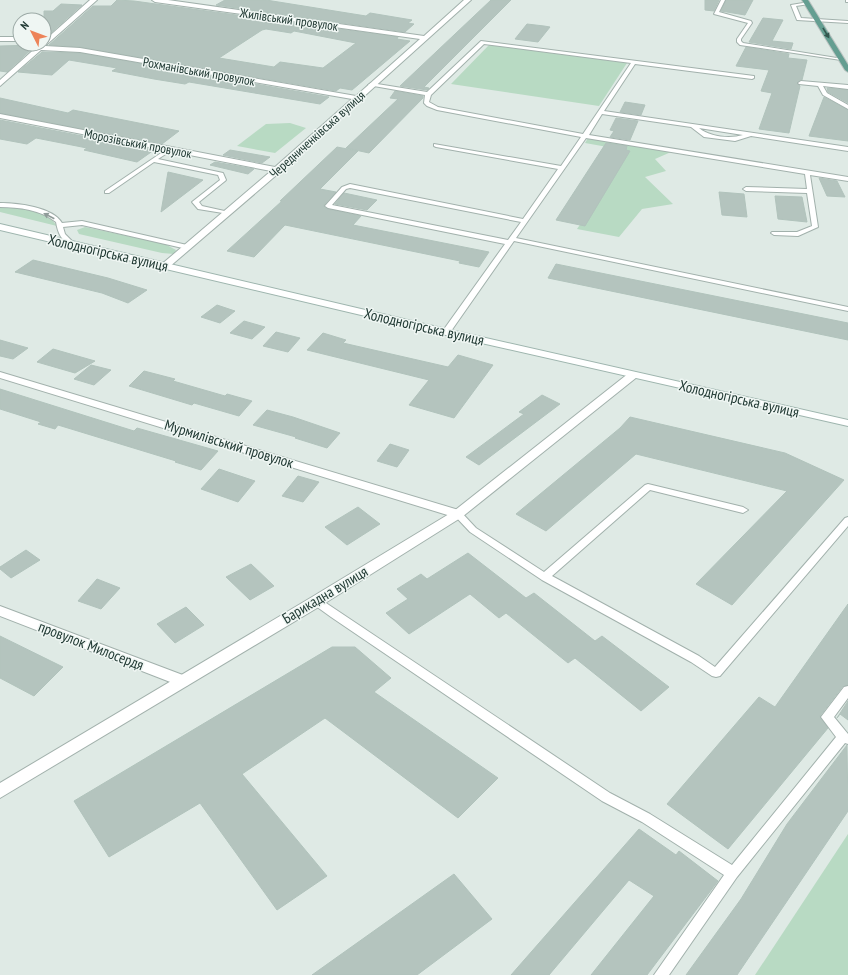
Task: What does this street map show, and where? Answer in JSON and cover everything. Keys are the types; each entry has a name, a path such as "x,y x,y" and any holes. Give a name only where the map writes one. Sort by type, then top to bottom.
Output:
{"main road":[{"path":"806,2 848,70"}],"street":[{"path":"52,36 94,0"},
{"name":"Жилівський провулок","path":"155,0 423,38"},
{"name":"Чередниченківська вулиця","path":"165,266 277,170 423,38 468,0"},
{"path":"0,39 12,39"},
{"name":"Рохманівський провулок","path":"52,45 357,98"},
{"path":"0,84 34,52"},
{"name":"Морозівський провулок","path":"0,116 277,170"},
{"name":"Холодногірська вулиця","path":"0,227 446,332 848,423"},
{"name":"Мурмилівський провулок","path":"0,375 458,514"},
{"name":"Барикадна вулиця","path":"0,790 317,601 458,514 633,375"},
{"name":"провулок Милосердя","path":"0,611 183,681"}],"lane":[{"path":"723,0 716,13 750,21 739,39 739,42 742,44 841,59"},
{"path":"806,2 793,5 799,20 848,22"},
{"path":"752,77 483,42 428,94 426,102 437,108 585,136 848,178"},
{"path":"446,332 526,221 634,62"},
{"path":"801,83 848,87"},
{"path":"820,84 825,94 848,106"},
{"path":"371,85 428,94"},
{"path":"601,112 692,126 704,135 735,139 752,135 848,149"},
{"path":"436,145 562,168"},
{"path":"107,192 170,149"},
{"path":"154,160 221,174 223,180 195,202 200,208 227,213"},
{"path":"774,233 798,234 815,227 807,176 808,172"},
{"path":"526,221 350,186 344,188 328,206 511,241 848,309"},
{"path":"746,189 798,192 810,191"},
{"path":"0,205 35,210 50,215 60,225 61,234 72,244"},
{"path":"60,225 82,223 187,247"},
{"path":"545,577 648,487 743,510"},
{"path":"458,514 472,530 545,577 695,659 716,673 848,520"},
{"path":"317,601 606,797 646,818 733,873"},
{"path":"661,975 733,873 846,738 826,718 848,690"}],"green space":[{"path":"489,45 627,63 599,106 451,84"},
{"path":"290,123 306,128 275,153 237,146 266,124"},
{"path":"588,138 671,152 655,159 666,171 645,177 673,204 642,209 619,237 577,229 630,151 585,143"},
{"path":"7,205 48,215 57,226 0,212 0,206"},
{"path":"85,227 165,244 176,250 174,254 162,253 79,234 77,230"},
{"path":"848,834 848,975 755,975"}],"building":[{"path":"117,0 134,1 398,37 397,39 410,41 352,90 340,88 336,91 80,47 52,45 52,42 93,6 111,6","holes":["266,29 291,33 294,31 356,43 323,68 280,62 274,67 219,58 262,30"]},
{"path":"225,0 266,0 366,16 370,13 412,20 408,23 414,24 405,32 216,5"},
{"path":"491,0 511,0 424,87 429,88 427,90 400,86"},
{"path":"705,0 719,0 714,11 705,10"},
{"path":"726,0 753,0 745,15 721,11"},
{"path":"61,4 82,5 52,32 52,12 44,11 53,11"},
{"path":"763,18 783,20 772,41 793,43 791,49 749,42"},
{"path":"527,24 550,27 538,42 515,39"},
{"path":"0,46 12,46 12,52 28,52 7,72 0,71"},
{"path":"746,47 789,54 788,58 807,60 802,80 797,83 800,86 789,133 759,129 772,93 761,91 769,70 736,66"},
{"path":"42,52 80,53 329,97 320,104 189,82 185,84 154,79 112,71 117,68 69,60 52,75 18,72"},
{"path":"827,88 848,90 848,103 828,92"},
{"path":"395,91 423,96 423,98 369,153 346,148 398,99 390,98"},
{"path":"824,97 848,110 848,141 809,136"},
{"path":"0,98 68,113 73,110 179,131 162,144 0,113"},
{"path":"625,102 645,105 641,115 620,112"},
{"path":"616,118 638,121 630,140 610,137 614,131 610,130"},
{"path":"0,120 154,150 137,162 84,150 87,148 36,138 27,144 0,139"},
{"path":"606,143 627,146 626,150 630,151 585,226 556,220"},
{"path":"337,147 358,151 320,189 336,192 324,205 324,207 361,216 353,225 489,252 479,267 459,263 460,261 285,225 254,257 227,251 282,201 280,201"},
{"path":"230,150 270,157 262,163 223,155"},
{"path":"215,162 254,169 248,174 210,165"},
{"path":"168,172 203,180 161,212"},
{"path":"819,178 837,181 845,197 827,196"},
{"path":"719,192 744,194 747,217 722,215"},
{"path":"344,193 377,200 367,210 335,204"},
{"path":"775,196 802,197 807,222 778,219"},
{"path":"33,260 108,278 147,290 128,303 102,293 15,272"},
{"path":"556,264 848,323 848,340 548,278"},
{"path":"217,305 235,311 220,323 201,317"},
{"path":"244,321 265,327 252,339 230,333"},
{"path":"276,332 300,338 288,352 263,346"},
{"path":"323,333 346,340 343,343 448,367 458,355 493,365 454,418 409,405 429,380 307,350"},
{"path":"0,340 28,348 13,359 0,356"},
{"path":"53,349 95,361 75,373 37,362"},
{"path":"91,365 111,370 94,385 74,379"},
{"path":"144,371 175,379 173,381 225,396 227,394 252,401 239,416 194,403 192,405 129,386"},
{"path":"0,389 134,431 137,428 218,451 201,470 58,425 55,429 38,424 41,422 0,409"},
{"path":"542,395 560,404 479,465 466,457 524,414 519,412"},
{"path":"267,410 340,433 327,448 295,438 296,437 253,425"},
{"path":"630,417 785,453 844,480 732,605 696,584 787,491 636,454 546,531 516,514 620,428"},
{"path":"390,444 409,450 397,467 377,461"},
{"path":"219,469 255,481 238,502 201,489"},
{"path":"298,476 319,482 303,502 282,496"},
{"path":"358,507 380,524 347,545 325,527"},
{"path":"26,550 40,560 11,578 0,569 0,567"},
{"path":"468,553 526,598 534,593 595,641 602,636 669,687 641,711 575,658 568,663 506,613 499,618 470,594 409,634 386,613 408,599 397,589 421,574 427,579"},
{"path":"251,564 274,586 250,600 226,577"},
{"path":"97,579 120,588 101,609 78,601"},
{"path":"848,604 848,685 843,686 820,716 828,728 728,849 667,804 759,697 775,707"},
{"path":"186,607 204,625 175,643 157,624"},
{"path":"0,636 63,667 34,696 0,678"},
{"path":"332,647 355,647 391,678 374,692 498,778 458,818 325,718 242,774 327,876 277,910 200,803 109,857 74,801"},
{"path":"848,701 848,720 840,714 837,718"},
{"path":"847,745 848,811 737,975 686,975 741,899 787,824"},
{"path":"639,829 676,855 679,851 718,881 647,975 591,975 654,896 629,880 549,975 511,975"},
{"path":"454,874 492,919 417,975 312,975"}]}
